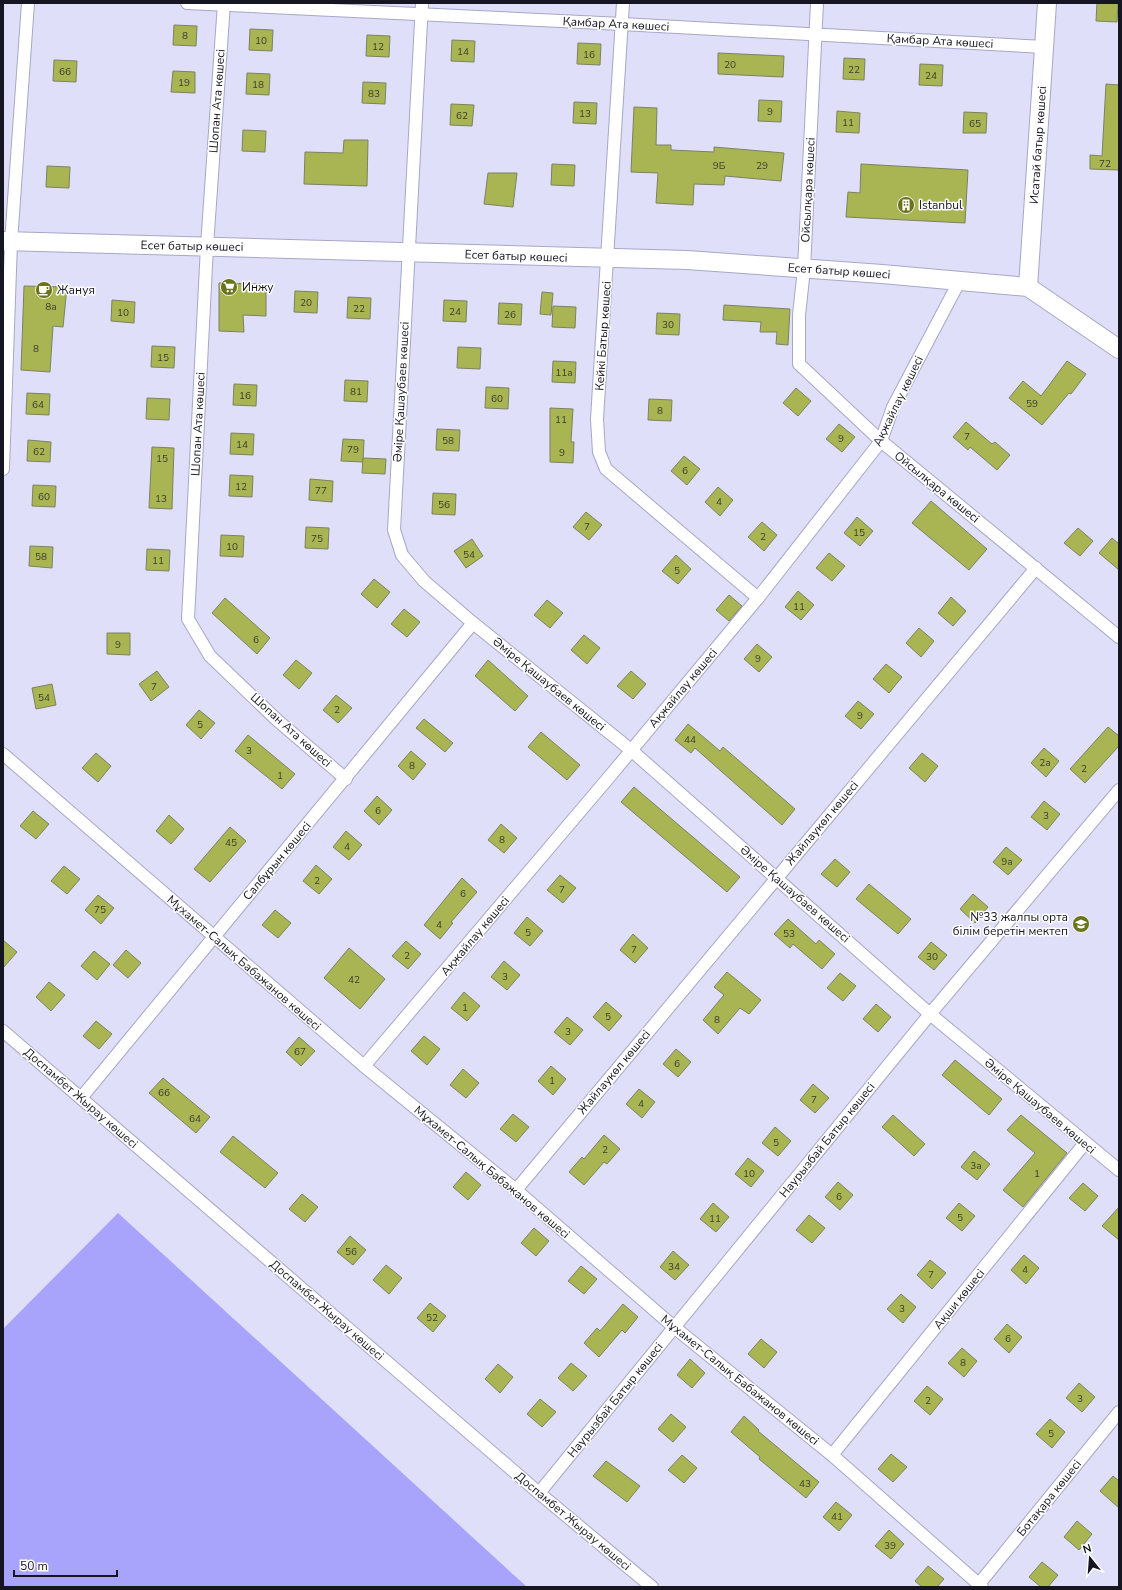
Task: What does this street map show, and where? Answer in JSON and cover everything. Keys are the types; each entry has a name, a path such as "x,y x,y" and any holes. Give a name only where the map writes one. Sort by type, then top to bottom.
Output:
{"street":[{"path":"3,469 7,242 28,3"},
{"name":"Қамбар Ата көшесі","path":"187,3 421,9 622,24 1045,47"},
{"name":"Кейкі Батыр көшесі","path":"623,3 597,419 599,452 606,469 758,598"},
{"name":"Ойсылқара көшесі","path":"817,3 804,269 799,316 799,364 881,441 1119,636"},
{"name":"Исатай батыр көшесі","path":"1028,287 1047,3"},
{"name":"Шопан Ата көшесі","path":"224,4 207,246 188,619 210,656 277,720 346,779"},
{"name":"Әміре Қашаубаев көшесі","path":"421,9 394,530 402,555 424,581 473,623 631,750 930,1014 1119,1170"},
{"name":"Есет батыр көшесі","path":"7,242 207,246 608,259 687,260 882,274 1028,287"},
{"name":"Ақжайлау көшесі","path":"364,1066 758,598 881,441 893,407 959,282"},
{"path":"1028,287 1119,349"},
{"name":"Жайлаукөл көшесі","path":"516,1190 776,877 1036,568"},
{"name":"Салбұрын көшесі","path":"81,1098 213,936 346,779 473,623"},
{"name":"Мұхамет-Салық Бабажанов көшесі","path":"3,754 364,1066 516,1190 674,1327 832,1455 981,1586"},
{"name":"Наурызбай Батыр көшесі","path":"538,1493 930,1014 1119,790"},
{"name":"Доспамбет Жырау көшесі","path":"3,1031 538,1493 652,1587"},
{"name":"Ақши көшесі","path":"832,1455 1085,1143"},
{"name":"Ботақара көшесі","path":"981,1586 1119,1412"}],"shaded area":[{"path":"118,1213 527,1587 3,1587 3,1329"}],"building":[{"path":"1097,3 1118,3 1117,22 1096,21"},
{"path":"174,25 197,26 196,46 173,45"},
{"path":"250,29 273,30 272,51 249,50"},
{"path":"367,35 390,36 389,57 366,56"},
{"path":"452,40 475,41 474,62 451,61"},
{"path":"578,43 601,44 600,65 577,64"},
{"path":"718,53 784,56 783,77 718,74"},
{"path":"844,58 865,59 864,80 843,79"},
{"path":"54,60 77,61 76,82 53,81"},
{"path":"920,64 943,65 942,86 919,85"},
{"path":"173,71 195,72 195,93 171,92"},
{"path":"247,73 270,74 269,95 246,94"},
{"path":"363,82 386,83 385,104 362,103"},
{"path":"1106,84 1119,85 1119,170 1090,169 1090,155 1102,156"},
{"path":"759,100 782,101 781,122 758,121"},
{"path":"574,102 597,103 596,124 573,123"},
{"path":"451,104 474,105 472,126 450,125"},
{"path":"634,107 657,108 656,145 671,145 671,150 714,152 714,147 784,153 781,181 725,176 724,185 694,184 693,205 656,203 658,173 631,172"},
{"path":"837,111 860,113 859,133 836,132"},
{"path":"964,112 987,113 986,133 963,133"},
{"path":"243,130 266,131 265,152 242,151"},
{"path":"344,140 368,140 367,186 304,184 305,152 343,153"},
{"path":"552,164 575,165 574,186 551,185"},
{"name":"Istanbul","path":"861,164 968,170 965,223 846,217 848,192 860,193"},
{"path":"47,166 70,167 69,188 46,187"},
{"path":"488,173 517,173 513,207 484,204"},
{"path":"219,283 261,284 261,291 266,291 266,316 243,315 244,332 219,331"},
{"path":"24,286 67,287 63,327 53,326 50,372 21,370"},
{"path":"295,291 318,292 317,313 294,312"},
{"path":"542,292 553,293 551,315 540,314"},
{"path":"348,297 371,298 370,319 347,318"},
{"path":"112,300 135,302 134,323 111,321"},
{"path":"444,300 467,301 466,322 443,321"},
{"path":"499,303 522,304 521,325 498,324"},
{"path":"724,305 790,309 788,345 776,344 777,332 760,332 761,322 723,320"},
{"path":"553,306 576,307 575,328 552,327"},
{"path":"657,313 680,314 679,335 656,334"},
{"path":"152,346 175,347 174,368 151,367"},
{"path":"458,347 481,348 480,369 457,368"},
{"path":"553,361 576,362 575,383 552,382"},
{"path":"1067,361 1086,374 1071,394 1069,393 1042,425 1009,398 1023,381 1041,396"},
{"path":"345,380 368,381 367,402 344,401"},
{"path":"234,384 257,385 256,406 233,405"},
{"path":"486,387 509,388 508,409 485,408"},
{"path":"796,388 811,401 798,416 783,403"},
{"path":"27,393 50,394 49,415 26,414"},
{"path":"147,398 170,399 169,420 146,419"},
{"path":"649,399 672,400 671,421 648,420"},
{"path":"550,408 573,409 571,442 574,442 573,463 550,462"},
{"path":"966,422 992,444 995,442 1010,455 997,470 970,447 968,450 953,437"},
{"path":"839,424 855,437 842,452 826,439"},
{"path":"437,429 460,430 459,451 436,450"},
{"path":"231,433 254,434 253,455 230,454"},
{"path":"343,439 364,440 363,462 341,461"},
{"path":"28,440 51,442 50,462 27,461"},
{"path":"152,447 174,448 172,509 149,508"},
{"path":"684,456 700,469 687,485 671,471"},
{"path":"363,458 386,459 385,474 362,473"},
{"path":"230,475 253,476 252,497 229,496"},
{"path":"310,479 333,481 332,502 309,500"},
{"path":"33,485 56,486 55,507 32,506"},
{"path":"718,487 733,500 720,516 705,502"},
{"path":"433,493 456,494 455,515 432,514"},
{"path":"931,501 987,549 969,570 912,523"},
{"path":"586,512 602,525 589,540 573,527"},
{"path":"857,517 873,531 860,546 844,533"},
{"path":"762,522 777,535 764,551 748,537"},
{"path":"306,527 329,528 328,549 305,548"},
{"path":"1078,528 1093,541 1080,556 1064,543"},
{"path":"221,535 244,536 243,557 220,556"},
{"path":"1112,538 1119,544 1119,570 1099,553"},
{"path":"472,539 483,556 466,568 454,551"},
{"path":"30,546 53,547 52,568 29,566"},
{"path":"147,549 170,550 169,571 146,570"},
{"path":"829,553 845,566 832,581 816,568"},
{"path":"676,555 691,569 678,584 662,571"},
{"path":"374,579 390,592 377,608 361,594"},
{"path":"798,591 814,605 801,620 785,607"},
{"path":"729,595 742,606 729,621 716,610"},
{"path":"951,597 966,611 953,626 938,613"},
{"path":"225,598 270,638 257,654 212,613"},
{"path":"547,600 563,613 550,628 534,615"},
{"path":"404,609 420,622 407,637 391,624"},
{"path":"919,628 934,641 921,657 906,643"},
{"path":"107,633 130,633 130,655 107,654"},
{"path":"584,635 600,648 587,664 571,650"},
{"path":"757,644 772,657 759,672 744,659"},
{"path":"296,660 312,673 299,689 283,675"},
{"path":"488,660 528,696 515,711 475,676"},
{"path":"886,664 902,677 889,693 873,679"},
{"path":"157,671 169,687 151,701 139,684"},
{"path":"631,671 646,684 633,699 617,686"},
{"path":"52,684 56,705 36,709 32,688"},
{"path":"336,695 352,708 338,723 323,710"},
{"path":"858,701 874,714 861,729 845,716"},
{"path":"199,710 215,723 201,739 186,725"},
{"path":"424,719 453,743 445,752 416,728"},
{"path":"688,724 720,751 723,747 795,809 782,825 695,748 691,753 675,740"},
{"path":"1108,727 1119,736 1119,746 1085,783 1070,769"},
{"path":"541,732 580,765 567,780 528,747"},
{"path":"248,735 295,774 282,789 235,751"},
{"path":"1044,748 1059,761 1046,777 1031,763"},
{"path":"411,751 426,764 413,780 398,766"},
{"path":"96,753 111,766 98,782 82,768"},
{"path":"922,753 938,766 925,782 909,768"},
{"path":"634,787 740,877 727,892 621,802"},
{"path":"377,796 392,810 379,825 364,811"},
{"path":"1044,801 1060,814 1047,830 1031,817"},
{"path":"33,811 49,824 36,839 20,826"},
{"path":"169,815 184,829 171,844 156,831"},
{"path":"501,824 517,838 504,853 488,840"},
{"path":"230,827 246,841 210,882 194,869"},
{"path":"346,831 362,845 349,860 333,847"},
{"path":"1006,847 1022,860 1008,875 993,862"},
{"path":"835,859 850,872 837,887 821,874"},
{"path":"316,865 332,879 319,894 303,881"},
{"path":"64,866 80,879 67,894 51,881"},
{"path":"560,875 576,888 563,903 547,890"},
{"path":"462,878 477,892 451,922 453,923 440,939 424,925"},
{"path":"869,884 911,919 898,934 856,899"},
{"path":"973,894 988,907 975,923 960,909"},
{"path":"98,895 114,908 101,924 85,910"},
{"path":"275,910 291,923 278,938 262,925"},
{"path":"527,917 543,931 530,946 514,933"},
{"path":"788,919 816,944 819,940 835,954 822,969 793,944 790,948 774,934"},
{"path":"633,934 648,948 635,963 620,950"},
{"path":"3,940 17,952 3,968"},
{"path":"406,941 421,954 408,969 392,956"},
{"path":"931,942 947,955 934,970 918,957"},
{"path":"349,948 385,979 360,1009 324,978"},
{"path":"126,950 141,963 128,978 113,965"},
{"path":"94,951 110,964 97,980 81,966"},
{"path":"504,961 520,975 507,990 491,977"},
{"path":"727,972 761,1000 749,1014 740,1008 718,1034 703,1020 724,995 714,987"},
{"path":"840,973 856,986 843,1001 827,988"},
{"path":"49,982 65,995 51,1011 36,997"},
{"path":"464,992 480,1006 467,1021 451,1008"},
{"path":"606,1002 622,1016 609,1031 593,1017"},
{"path":"876,1004 891,1017 878,1032 863,1019"},
{"path":"567,1017 583,1030 570,1045 554,1032"},
{"path":"96,1021 112,1034 99,1049 83,1036"},
{"path":"424,1036 440,1049 427,1065 411,1051"},
{"path":"299,1037 315,1051 301,1066 286,1052"},
{"path":"676,1049 691,1062 678,1077 663,1064"},
{"path":"955,1060 1002,1099 989,1115 942,1075"},
{"path":"551,1066 566,1079 553,1095 538,1081"},
{"path":"463,1069 479,1083 466,1098 450,1085"},
{"path":"163,1078 210,1117 196,1133 149,1093"},
{"path":"813,1084 829,1098 815,1113 800,1100"},
{"path":"639,1089 655,1102 642,1118 626,1104"},
{"path":"513,1114 529,1127 516,1142 500,1129"},
{"path":"893,1115 925,1144 914,1156 882,1127"},
{"path":"1021,1115 1067,1153 1023,1207 1003,1190 1035,1153 1007,1130"},
{"path":"775,1127 791,1141 778,1156 762,1143"},
{"path":"604,1135 620,1149 607,1164 604,1162 584,1185 569,1172 582,1157 584,1159"},
{"path":"233,1136 278,1173 265,1188 220,1152"},
{"path":"974,1151 990,1164 977,1180 961,1167"},
{"path":"748,1158 764,1171 751,1187 735,1174"},
{"path":"466,1172 481,1185 468,1200 453,1187"},
{"path":"838,1182 853,1195 840,1210 825,1197"},
{"path":"1083,1183 1098,1196 1085,1211 1069,1198"},
{"path":"302,1194 318,1207 305,1222 289,1209"},
{"path":"713,1203 729,1217 716,1232 700,1219"},
{"path":"959,1203 975,1216 962,1231 946,1218"},
{"path":"1119,1207 1119,1240 1102,1226"},
{"path":"809,1215 825,1228 812,1243 796,1230"},
{"path":"534,1228 549,1241 536,1256 521,1243"},
{"path":"350,1236 366,1250 353,1265 337,1252"},
{"path":"673,1251 689,1265 675,1280 660,1267"},
{"path":"1024,1255 1039,1268 1026,1284 1011,1270"},
{"path":"930,1260 946,1273 932,1289 917,1275"},
{"path":"386,1265 402,1278 389,1294 373,1280"},
{"path":"581,1266 597,1279 584,1294 568,1281"},
{"path":"901,1294 916,1307 903,1323 887,1309"},
{"path":"430,1303 446,1316 433,1332 417,1318"},
{"path":"623,1304 638,1317 625,1333 622,1330 599,1357 584,1343 597,1328 600,1331"},
{"path":"1007,1324 1022,1337 1009,1353 994,1339"},
{"path":"761,1339 777,1352 764,1368 748,1354"},
{"path":"962,1348 977,1361 964,1377 948,1363"},
{"path":"690,1359 705,1373 692,1388 677,1375"},
{"path":"571,1363 587,1376 573,1391 558,1378"},
{"path":"498,1364 513,1377 500,1393 485,1379"},
{"path":"1079,1383 1095,1397 1082,1412 1066,1398"},
{"path":"927,1386 943,1399 930,1415 914,1401"},
{"path":"540,1399 556,1412 542,1427 527,1414"},
{"path":"671,1414 686,1427 673,1442 658,1429"},
{"path":"744,1416 759,1430 758,1431 819,1482 806,1498 759,1459 760,1457 731,1432"},
{"path":"1050,1419 1065,1432 1052,1448 1036,1434"},
{"path":"891,1454 907,1467 893,1482 878,1469"},
{"path":"682,1455 697,1468 684,1483 668,1470"},
{"path":"606,1461 640,1486 627,1502 593,1476"},
{"path":"1113,1476 1119,1481 1119,1508 1100,1491"},
{"path":"836,1502 852,1515 839,1531 823,1517"},
{"path":"1077,1521 1092,1534 1079,1550 1064,1537"},
{"path":"889,1530 904,1544 891,1559 875,1546"},
{"path":"1042,1562 1058,1575 1048,1587 1041,1587 1029,1577"},
{"path":"928,1566 944,1579 937,1587 922,1587 915,1581"}],"place":[{"name":"Istanbul","path":"906,205"},
{"name":"Инжу","path":"229,287"},
{"name":"Жануя","path":"44,290"},
{"name":"№33 жалпы орта білім беретін мектеп","path":"1081,924"}]}
